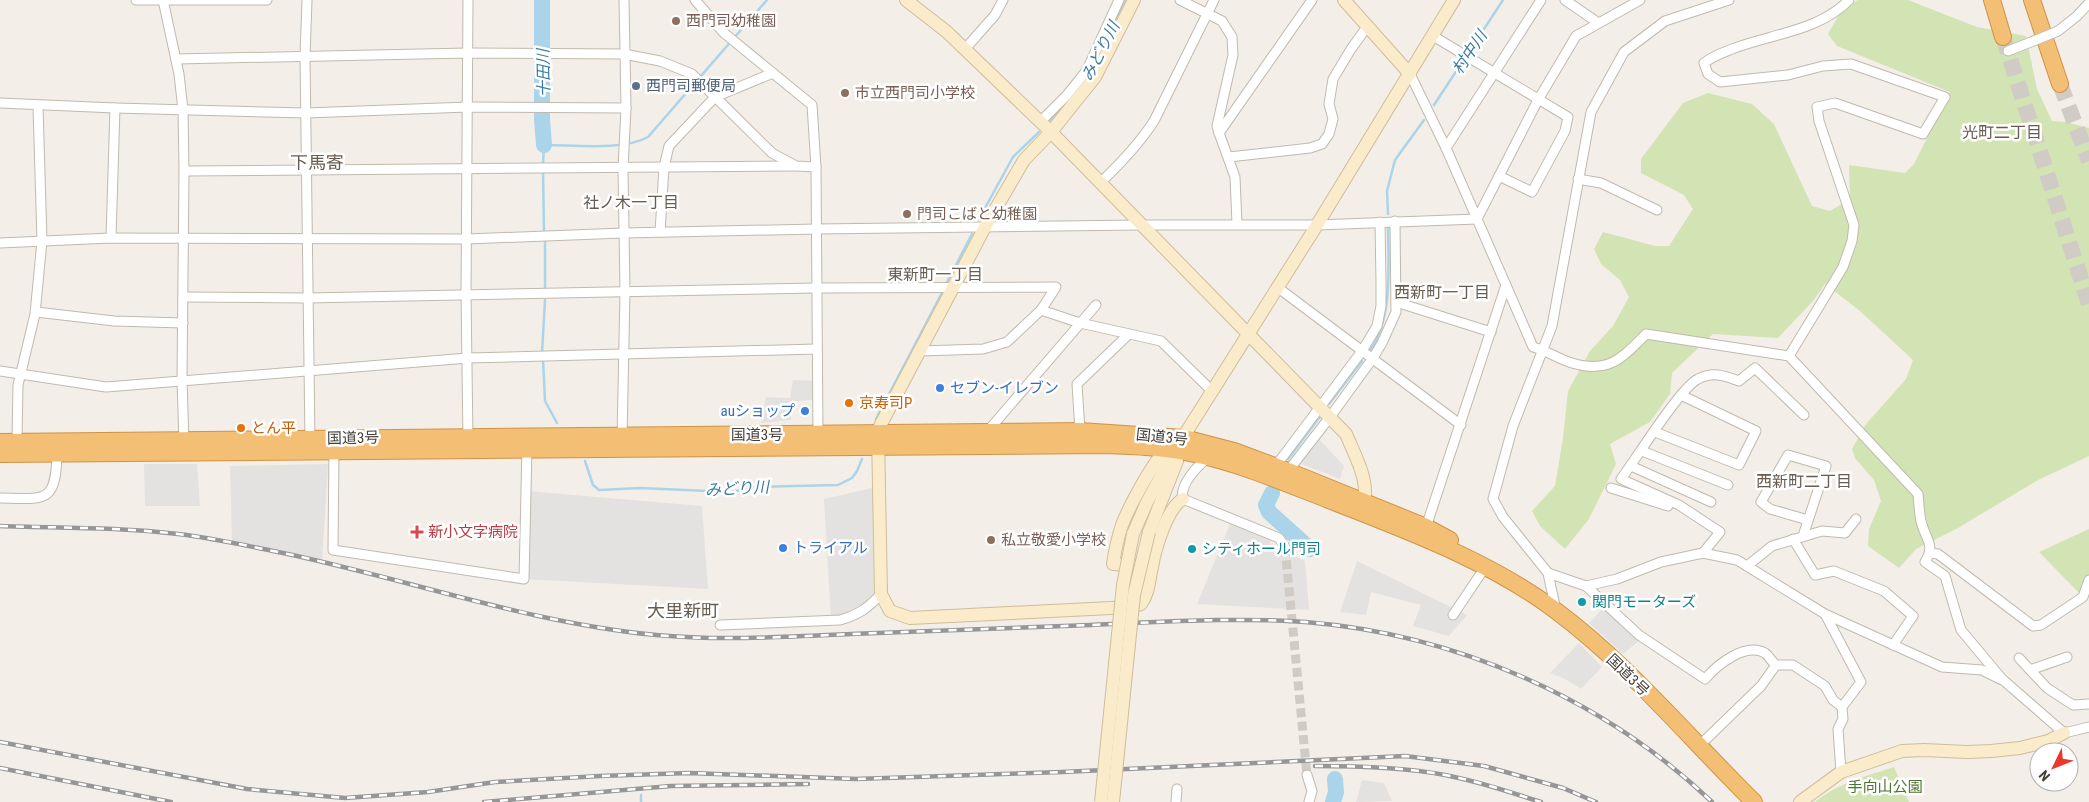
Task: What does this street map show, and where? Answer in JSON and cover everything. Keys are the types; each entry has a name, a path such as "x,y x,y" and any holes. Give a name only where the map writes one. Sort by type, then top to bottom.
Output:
{"highway":[{"path":"1992,0 2005,44"},
{"path":"2032,0 2060,84"},
{"name":"国道3号","path":"622,442 818,434 879,441 987,432 1080,431 1176,447 1426,527 1465,548 1486,566"},
{"name":"国道3号","path":"0,442 17,441 57,448"},
{"name":"国道3号","path":"0,454 57,448 879,441 1176,447 1234,451 1281,468 1364,507 1486,566 1531,593 1556,611 1616,663 1754,802"},
{"name":"国道3号","path":"310,445 334,451 468,444"}],"street":[{"path":"136,0 267,0"},
{"path":"164,0 176,59 183,110 182,380 184,447"},
{"path":"307,0 305,56 310,445"},
{"path":"468,0 466,294 468,444"},
{"path":"622,442 625,291 623,168 626,108 624,0"},
{"path":"906,0 947,32 1051,132 1346,434 1364,478 1364,507"},
{"path":"964,49 995,15 1003,0"},
{"path":"1040,122 1067,96 1087,70 1119,0"},
{"path":"1134,0 1095,77 1051,132 1024,160 985,227 880,426 881,594 890,611 910,618 1131,607 1141,604 1149,585 1162,533 1169,517 1179,502 1183,500"},
{"path":"1180,0 1222,21 1232,37 1232,55 1217,126 1235,177 1237,224"},
{"path":"1101,182 1142,139 1154,121 1214,0"},
{"path":"1219,133 1312,0"},
{"path":"1344,0 1410,74 1446,148 1533,347 1572,363 1596,368 1620,359 1646,334 1789,356 1918,494 1921,521 1930,547 1930,553 1925,562 1945,576 1962,630 2002,680 2064,733"},
{"path":"1101,802 1123,585 1133,534 1176,447 1317,226 1454,0"},
{"path":"1446,148 1541,0"},
{"path":"1566,0 1598,22"},
{"path":"1477,219 1538,100 1576,36 1640,0"},
{"path":"1556,611 1548,573 1502,517 1493,500 1513,426 1552,326 1590,112 1624,52 1665,21 1730,0"},
{"path":"1789,356 1843,267 1852,240 1854,225 1819,121 1817,107 1835,102 1923,134 1944,97 1850,64 1823,66 1788,75 1720,82 1708,74 1704,63 1711,57 1741,46 1820,21 1833,14 1849,0"},
{"path":"698,1 724,33 812,105 816,167 818,434"},
{"path":"2005,44 2031,42 2058,31 2077,16 2089,3"},
{"path":"1229,156 1310,148 1322,144 1329,134 1333,119 1329,104 1333,79 1350,49 1367,27"},
{"path":"1433,36 1568,117 1565,131 1532,192 1499,176"},
{"path":"176,59 468,53 624,54 660,61 692,74 772,153 796,166"},
{"path":"660,232 664,167 668,146 715,97 773,72"},
{"path":"0,103 38,106 306,113 468,108 626,108"},
{"path":"17,441 19,374 36,312 42,241 38,106"},
{"path":"111,238 115,108"},
{"path":"184,171 816,167"},
{"path":"1578,179 1601,183 1658,210"},
{"path":"0,243 111,238 182,240 467,239 623,232 817,229 1237,224 1317,226 1395,221 1477,219"},
{"path":"1281,468 1330,417 1382,343 1396,312 1395,221"},
{"path":"1281,468 1320,406 1362,351 1377,326 1381,306 1380,222"},
{"path":"1426,527 1506,285"},
{"path":"183,297 307,298 817,288 1056,287 1041,310 1007,342 982,349 920,351"},
{"path":"1277,287 1460,425"},
{"path":"1396,302 1491,332"},
{"path":"987,432 1096,305"},
{"path":"1041,310 1080,322 1161,341 1211,390"},
{"path":"36,312 114,321 183,323"},
{"path":"1080,431 1076,384 1128,334"},
{"path":"0,370 106,387 468,358 817,349"},
{"path":"1702,553 1720,532 1679,506 1621,479 1681,396 1698,379 1719,374 1739,381 1755,368 1804,414"},
{"path":"1655,432 1739,465 1756,431 1681,396"},
{"path":"334,451 333,550 524,579 528,443"},
{"path":"1113,802 1134,595 1148,532 1176,447"},
{"path":"1152,567 1114,564 1122,524 1150,472 1176,447"},
{"path":"0,498 38,499 47,495 54,485 57,448"},
{"path":"1642,451 1728,485"},
{"path":"1803,536 1826,466 1788,455 1761,502 1770,509 1808,520"},
{"path":"1183,500 1183,491 1192,475 1209,458"},
{"path":"1631,466 1711,502"},
{"path":"1611,488 1690,512"},
{"path":"1183,500 1279,538 1286,547"},
{"path":"1747,566 1772,546 1822,531 1845,533 1856,519"},
{"path":"1793,540 1815,575 1834,571 1884,591 1914,616 1893,645"},
{"path":"1586,586 1617,579 1661,562 1702,553 1737,560 1825,614 1942,668 1982,670 2002,680"},
{"path":"1930,553 1938,554 2033,626 2040,625 2086,601 2089,580"},
{"path":"1453,616 1486,566"},
{"path":"1548,573 1586,586 1639,635 1705,679 1715,668 1747,650 1764,653 1776,665 1793,665 1824,686 1833,700 1842,707"},
{"path":"720,625 840,620 854,616 868,608 881,594"},
{"path":"1825,614 1861,682 1842,707 1843,718 1838,729 1841,772"},
{"path":"2030,670 2067,656"},
{"path":"2019,658 2047,688 2074,705 2089,704"},
{"path":"1699,746 1761,686 1776,665"},
{"path":"1800,802 1841,772 1902,751 1967,752 2001,750 2048,741 2064,733 2089,727"},
{"path":"1307,775 1312,791 1309,802"},
{"path":"1176,789 1176,802"}],"green space":[{"path":"1858,0 1908,0 1977,27 2026,36 2037,89 2052,121 2066,122 2089,128 2089,456 2038,480 1958,528 1916,549 1899,568 1868,546 1869,529 1881,501 1874,480 1855,458 1852,449 1866,424 1906,379 1913,360 1860,311 1825,284 1813,301 1778,338 1713,334 1672,373 1670,394 1650,422 1610,444 1616,464 1589,519 1565,549 1540,526 1532,511 1555,486 1568,391 1590,351 1613,326 1629,297 1620,280 1601,264 1594,249 1603,232 1655,246 1669,246 1693,209 1684,195 1641,173 1641,159 1683,103 1708,93 1752,104 1774,124 1812,206 1830,211 1850,199 1849,165 1905,173 1914,164 1950,92 1837,46 1828,34 1841,11"},
{"path":"2089,529 2089,580 2083,597 2039,552"},
{"name":"手向山公園","path":"1894,767 1909,802 1815,802 1843,785"}],"shaded area":[{"path":"793,380 816,381 818,399 791,402 791,420 761,423 766,397 790,398"},
{"path":"1318,438 1344,466 1340,479 1299,463"},
{"path":"144,464 197,464 200,506 145,506"},
{"path":"328,464 322,563 232,543 230,466"},
{"path":"880,486 881,594 831,620 824,499"},
{"path":"527,491 702,506 708,589 524,579"},
{"path":"1230,524 1270,538 1271,545 1305,561 1309,610 1197,604"},
{"path":"1357,561 1467,615 1449,636 1413,626 1421,605 1371,592 1366,615 1340,612"},
{"path":"1604,607 1640,640 1623,654 1589,623"},
{"path":"1579,643 1602,667 1581,689 1565,679 1550,673"},
{"path":"1362,780 1384,783 1392,801 1356,802"}],"waterway":[{"name":"十田川","path":"542,0 542,119 544,145"},
{"path":"543,165 544,145 612,146 648,137 767,0"},
{"name":"みどり川","path":"1109,35 1125,0"},
{"name":"村中川","path":"1434,105 1503,0"},
{"name":"みどり川","path":"1050,120 1062,108"},
{"name":"村中川","path":"1388,214 1387,191 1395,160 1424,120"},
{"name":"みどり川","path":"979,219 1013,157 1039,132"},
{"path":"543,171 544,233"},
{"name":"村中川","path":"1369,353 1383,323 1386,307 1389,273 1388,223"},
{"name":"みどり川","path":"945,286 972,234"},
{"path":"545,238 545,290"},
{"name":"みどり川","path":"876,419 943,291"},
{"path":"542,353 545,300"},
{"path":"543,359 545,401 557,423"},
{"name":"村中川","path":"1329,404 1362,361"},
{"name":"村中川","path":"1288,459 1319,418"},
{"name":"みどり川","path":"599,490 640,488 731,492 756,487 838,485 852,478 862,459"},
{"path":"585,461 593,485 599,490"},
{"name":"村中川","path":"1272,493 1266,505 1269,512 1310,549"},
{"name":"村中川","path":"1333,802 1336,792 1335,779"},
{"path":"641,795 641,802"}],"tunnel":[{"path":"2003,37 2089,304"},
{"path":"2060,84 2089,161"},
{"path":"1285,547 1307,775"}],"railway":[{"path":"0,526 134,530 231,542 329,563 515,611 562,621 609,629 680,637 754,638 1225,620 1305,622 1361,629 1417,641 1471,657 1524,678 1575,703 1624,732 1669,765 1712,802"},
{"path":"0,742 247,789 345,798 428,792 495,782 600,776 689,773 856,779 1062,772 1405,756 1484,766 1563,788 1596,802"},
{"path":"1315,766 1348,766 1429,772 1469,780 1541,802"},
{"path":"0,768 171,802"},
{"path":"484,802 671,786 808,784"}],"place":[{"name":"西門司幼稚園","path":"676,21"},
{"name":"西門司郵便局","path":"636,86"},
{"name":"市立西門司小学校","path":"845,93"},
{"name":"門司こばと幼稚園","path":"907,214"},
{"name":"セブン-イレブン","path":"940,388"},
{"name":"京寿司P","path":"849,403"},
{"name":"auショップ","path":"805,411"},
{"name":"とん平","path":"241,428"},
{"name":"新小文字病院","path":"417,532"},
{"name":"私立敬愛小学校","path":"991,540"},
{"name":"トライアル","path":"783,548"},
{"name":"シティホール門司","path":"1192,549"},
{"name":"関門モーターズ","path":"1582,602"}],"district":[{"name":"光町二丁目","path":"2002,132"},
{"name":"下馬寄","path":"317,163"},
{"name":"社ノ木一丁目","path":"631,202"},
{"name":"東新町一丁目","path":"935,274"},
{"name":"西新町一丁目","path":"1442,292"},
{"name":"西新町二丁目","path":"1804,481"},
{"name":"大里新町","path":"683,611"}]}
